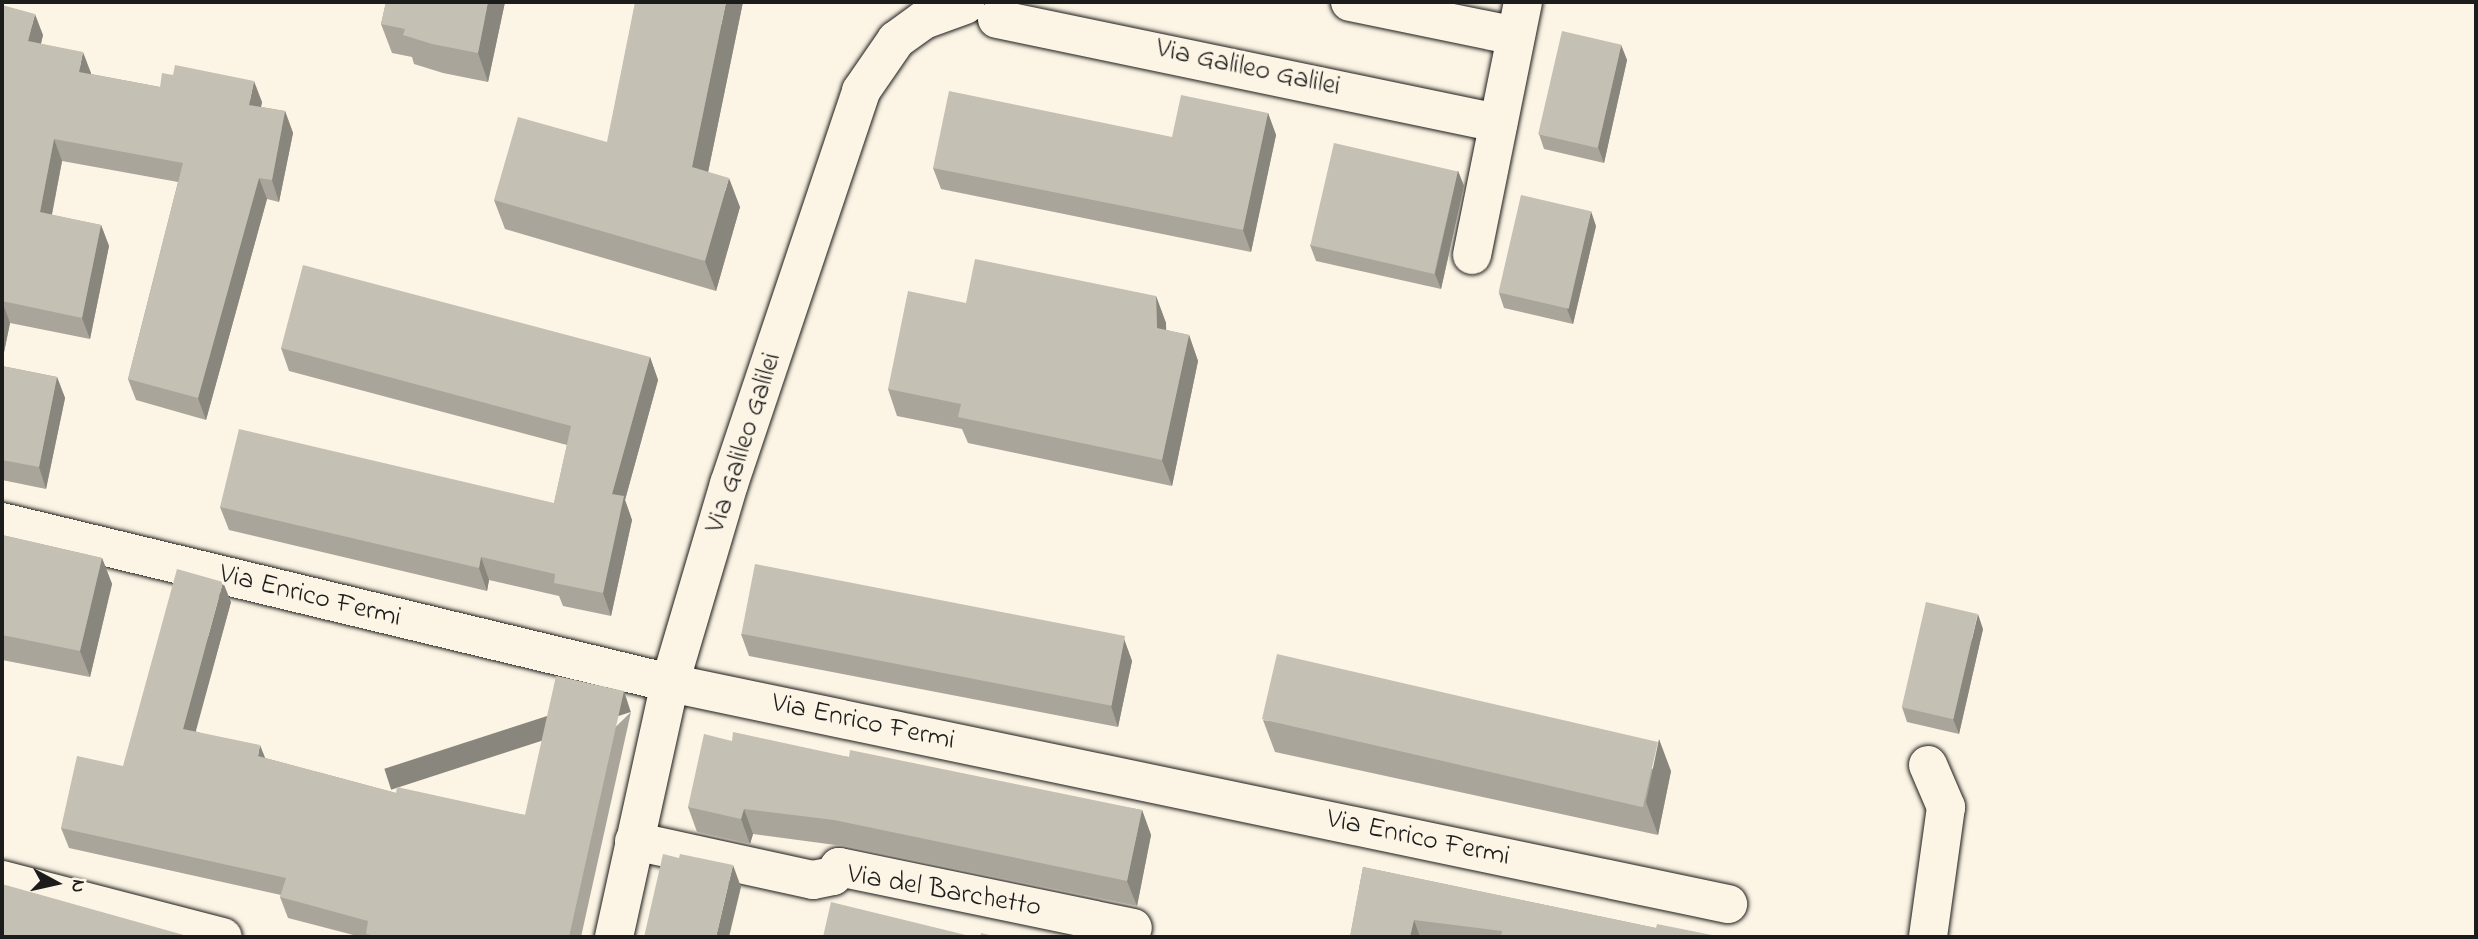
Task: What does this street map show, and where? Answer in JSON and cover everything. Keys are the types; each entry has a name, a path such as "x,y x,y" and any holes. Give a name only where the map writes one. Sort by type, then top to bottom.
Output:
{"street":[{"name":"Via Galileo Galilei","path":"975,8 1012,17 1035,2"},
{"path":"1350,2 1519,19 1472,255"},
{"name":"Via Galileo Galilei","path":"614,937 670,683 729,484 861,91 896,40 924,20 975,8 1498,123"},
{"name":"Via Enrico Fermi","path":"2,522 670,683 1728,904"},
{"path":"1927,765 1946,807 1928,937"},
{"name":"Via del Barchetto","path":"634,841 813,880 833,876 839,867 1133,928"},
{"path":"2,880 223,937"}],"building":[{"path":"386,2 488,2 478,53 432,44 403,35 405,29 381,24"},
{"path":"635,2 726,2 692,167 729,178 705,261 494,200 518,117 607,142"},
{"path":"2,5 35,14 28,41 83,52 79,72 160,87 162,73 173,75 175,65 254,81 249,105 285,111 272,180 259,178 198,398 128,379 183,163 54,139 40,212 101,225 82,318 2,301"},
{"path":"1562,31 1621,45 1598,148 1538,134"},
{"path":"949,91 1172,137 1181,95 1268,113 1243,230 933,168"},
{"path":"1334,143 1458,172 1434,274 1310,245"},
{"path":"1521,195 1591,211 1569,309 1499,292"},
{"path":"975,259 1156,296 1157,328 1189,335 1162,460 958,417 961,404 888,389 908,291 966,303"},
{"path":"303,265 650,357 612,494 624,496 603,593 554,583 555,574 481,557 479,568 220,507 239,429 554,503 571,426 281,348"},
{"path":"2,366 57,377 39,467 2,460"},
{"path":"2,535 102,558 80,651 2,635"},
{"path":"755,564 1125,636 1112,706 741,634"},
{"path":"177,569 223,582 183,729 260,745 258,756 396,793 397,787 525,815 556,676 624,691 569,937 382,937 366,934 368,921 280,897 286,878 61,828 77,756 123,766"},
{"path":"1926,602 1978,614 1953,719 1902,707"},
{"path":"1277,654 1658,742 1643,807 1262,719"},
{"path":"733,732 849,757 850,750 1142,810 1127,881 834,820 744,809 741,819 688,807 704,734 732,741"},
{"path":"663,854 679,858 680,854 733,865 716,937 644,937"},
{"path":"1363,867 1656,928 1657,924 1712,935 1501,937 1502,931 1414,920 1410,937 1350,937"},
{"path":"2,884 191,937 2,937"},
{"path":"831,902 974,937 823,937"},
{"path":"981,933 998,937 980,937"}]}
